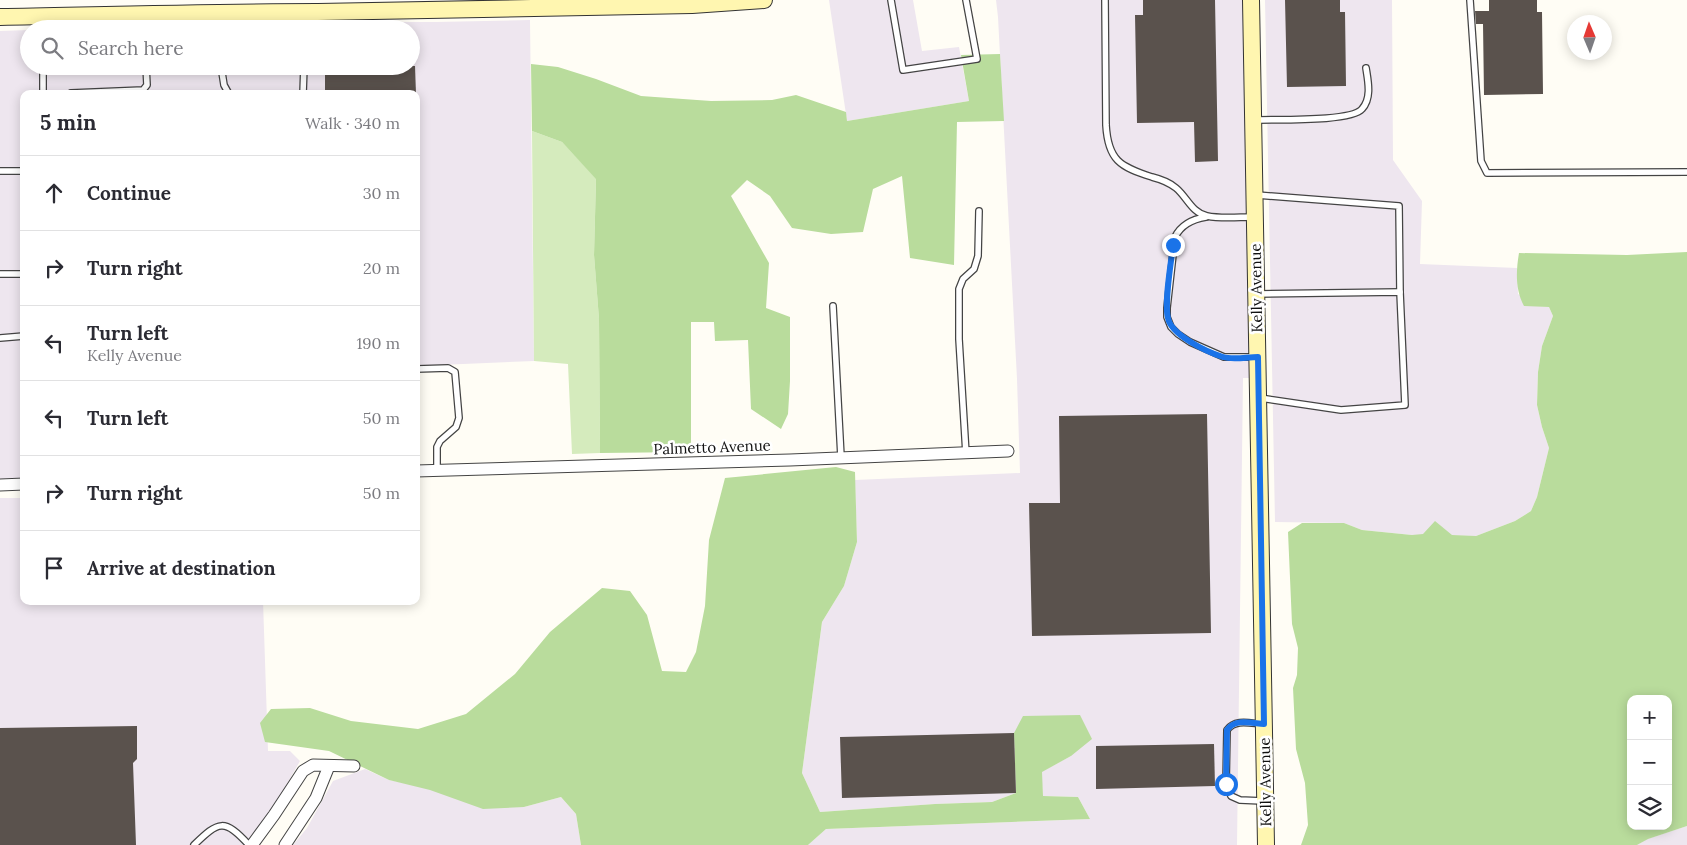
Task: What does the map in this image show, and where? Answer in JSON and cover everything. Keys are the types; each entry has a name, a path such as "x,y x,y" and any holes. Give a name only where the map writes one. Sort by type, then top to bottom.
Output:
{"main road":[{"path":"222,20 270,5 305,12 587,4 692,5 764,0"},
{"name":"Kelly Avenue","path":"1251,0 1266,845"},
{"path":"0,17 25,20"}],"street":[{"name":"Palmetto Avenue","path":"420,471 966,454 1008,451"},
{"path":"0,485 20,484"},
{"path":"250,845 302,771 313,765 354,766"},
{"path":"285,845 316,798 329,766"}],"lane":[{"path":"891,0 903,70 977,59 966,0"},
{"path":"1106,0 1106,125 1107,143 1113,156 1124,166 1159,179 1176,188 1198,213 1208,216 1255,218"},
{"path":"1470,0 1481,162 1487,173 1687,172"},
{"path":"305,12 305,20"},
{"path":"1254,120 1342,117 1357,114 1364,108 1369,94 1366,68"},
{"path":"43,75 43,90"},
{"path":"143,90 147,85 146,75"},
{"path":"222,75 227,90"},
{"path":"303,90 304,75"},
{"path":"0,171 20,171"},
{"path":"1255,195 1276,195 1399,206 1400,292 1405,405 1341,410 1258,398"},
{"path":"966,454 959,339 959,289 963,280 974,269 978,256 978,211"},
{"path":"1208,216 1188,223 1177,232 1175,237 1167,308 1169,323 1178,334 1224,357 1258,357"},
{"path":"0,274 20,274"},
{"path":"1256,294 1400,292"},
{"path":"834,306 840,457"},
{"path":"0,338 20,336"},
{"path":"420,369 448,368 456,372 460,418 456,427 440,441 437,447 437,470"},
{"path":"1264,724 1238,722 1231,724 1227,730 1226,784 1231,796 1240,800 1265,801"},
{"path":"194,845 210,830 216,826 224,825 237,832 250,845"}],"shaded area":[{"path":"829,0 913,0 922,51 959,47 969,101 847,121"},
{"path":"996,0 1251,0 1258,378 1243,378 1237,845 808,845 826,829 1090,819 1078,797 1043,796 1041,772 1071,756 1079,715 1016,793 992,802 820,812 802,773 822,622 844,586 857,542 855,480 1020,473 1017,379"},
{"path":"1265,0 1392,0 1393,160 1422,201 1420,264 1517,268 1518,294 1539,306 1549,307 1553,316 1542,346 1538,372 1537,405 1549,448 1537,497 1531,511 1515,521 1476,536 1412,535 1362,530 1344,523 1275,522"},
{"path":"530,20 534,361 420,366 420,90 20,90 20,484 0,485 0,31 20,30 20,75 420,75 420,22"},
{"path":"0,498 20,498 20,605 263,605 268,751 290,751 300,761 283,791 246,845 0,845"},
{"path":"365,769 389,780 524,807 561,797 576,814 581,845 293,845 307,828 333,781"},
{"path":"1687,826 1687,845 1637,845 1647,839"}],"green space":[{"path":"1000,54 1004,121 957,122 954,265 910,258 902,176 873,189 863,232 831,234 792,228 770,196 747,180 731,196 769,263 766,308 790,317 788,414 781,429 751,409 748,340 715,341 714,322 691,322 691,452 600,453 599,319 594,255 596,179 562,142 532,131 531,64 558,67 641,96 711,101 772,100 796,95 846,112 847,121 969,101 961,55"},
{"path":"532,131 562,142 596,178 594,255 599,319 600,453 572,454 568,364 534,361"},
{"path":"1687,252 1687,826 1648,839 1637,845 1301,845 1308,825 1305,783 1296,749 1293,688 1297,675 1298,648 1292,624 1288,532 1302,523 1344,523 1362,530 1412,535 1423,534 1435,521 1452,535 1476,536 1515,521 1531,511 1537,497 1549,448 1537,405 1538,372 1542,346 1553,316 1549,307 1524,306 1517,280 1519,253 1627,255"},
{"path":"836,467 855,472 857,542 844,586 822,622 802,773 820,812 992,802 1016,793 1014,733 1023,716 1080,715 1092,739 1071,756 1042,772 1043,796 1078,797 1090,819 826,829 808,845 581,845 576,814 561,797 524,807 483,809 430,790 389,780 329,751 265,742 260,723 271,709 310,708 351,721 418,729 466,714 515,674 550,632 602,588 630,591 647,615 662,671 686,672 696,652 705,606 709,540 725,478"}],"building":[{"path":"1143,0 1215,0 1218,161 1195,162 1194,122 1137,123 1135,15 1143,15"},
{"path":"1285,0 1340,0 1340,12 1345,12 1346,86 1287,87"},
{"path":"1489,0 1537,0 1537,12 1542,12 1543,94 1484,95 1483,24 1476,24 1475,11 1489,11"},
{"path":"325,75 415,75 416,90 325,90"},
{"path":"1207,414 1211,633 1032,636 1029,503 1060,503 1059,416"},
{"path":"137,726 137,759 133,763 136,845 0,845 0,728"},
{"path":"1014,733 1016,793 842,798 840,737"},
{"path":"1214,744 1215,786 1096,789 1096,746"}],"route":[{"path":"1173,245 1167,317 1174,331 1190,342 1224,357 1258,357 1264,724 1238,722 1231,724 1227,730 1226,784"}]}
